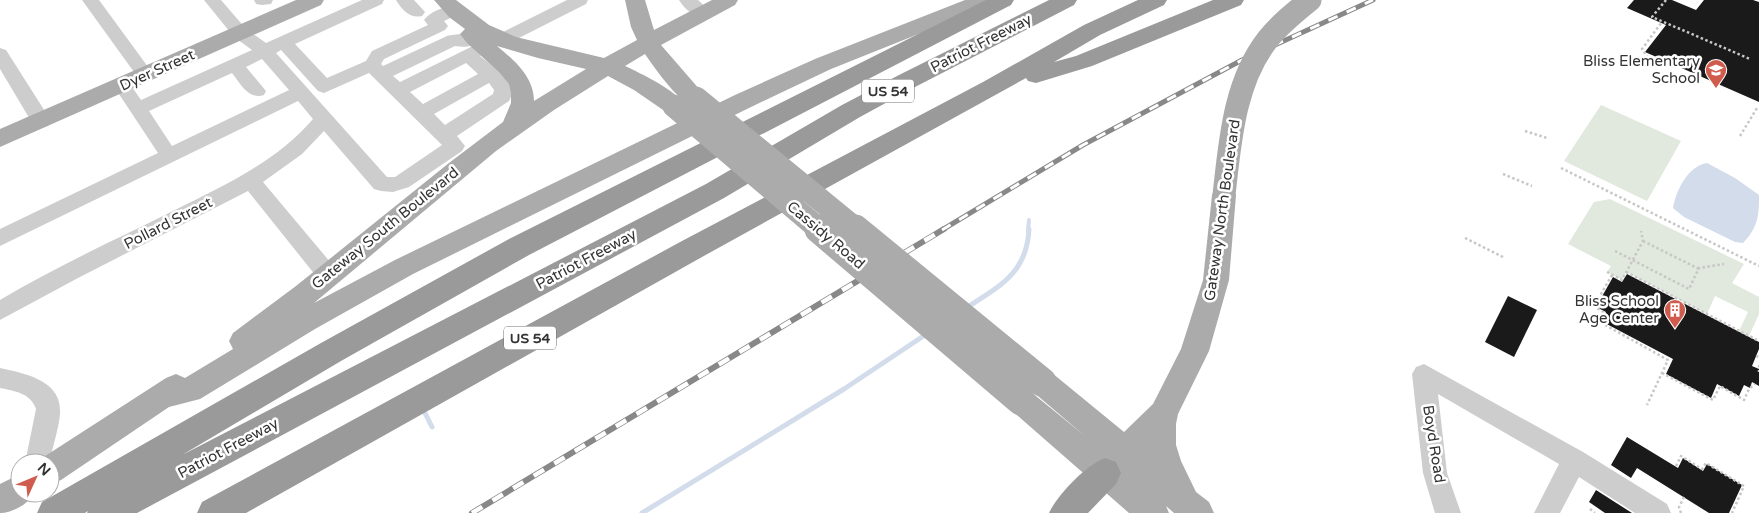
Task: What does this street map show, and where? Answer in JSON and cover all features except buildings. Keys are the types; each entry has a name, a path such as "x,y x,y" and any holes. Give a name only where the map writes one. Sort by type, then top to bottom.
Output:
{"highway":[{"path":"54,513 331,352 519,247 1003,0"},
{"name":"Patriot Freeway","path":"104,513 715,191 851,111 1066,0"},
{"name":"US 54","path":"214,513 675,258 990,88 1092,30 1156,0"},
{"path":"990,88 1084,60 1233,0"},
{"path":"1066,513 1116,462"}],"main road":[{"name":"Cassidy Road","path":"635,0 642,27 673,76 684,102"},
{"name":"Gateway South Boulevard","path":"60,463 163,396 251,335 328,275 457,147 512,127 553,98 650,42 695,7 728,0"},
{"path":"163,396 190,390 305,321 396,271 743,101 823,64 984,0"},
{"name":"Gateway North Boulevard","path":"1116,462 1164,413 1195,352 1216,280 1230,146 1245,78 1270,36 1286,19 1310,0"},
{"name":"Dyer Street","path":"0,139 311,1"},
{"name":"Cassidy Road","path":"470,30 553,55 606,66 684,102 1116,462 1194,510"},
{"path":"470,30 513,72 522,88 522,110 512,127"},
{"path":"1164,413 1159,429 1161,449 1167,468 1194,510"},
{"name":"Cassidy Road","path":"1116,462 1153,513"}],"street":[{"path":"90,0 145,75"},
{"path":"212,0 240,33 264,51 381,184 393,185 402,182 457,147 502,98 503,90 499,82 490,75 470,30"},
{"path":"138,109 284,42 352,5 376,0"},
{"path":"404,0 416,12"},
{"path":"398,90 470,30 580,0"},
{"path":"377,65 439,26 432,20 470,30"},
{"path":"0,238 302,94 377,65 453,40 464,42 470,30"},
{"path":"284,42 324,87"},
{"path":"209,47 257,91"},
{"path":"0,54 41,121"},
{"path":"377,65 398,90 457,147"},
{"path":"421,113 490,75"},
{"path":"122,85 163,147"},
{"name":"Pollard Street","path":"0,311 44,286 251,181 295,152 324,120"},
{"path":"251,181 328,275"},
{"name":"Boyd Road","path":"1448,513 1435,473 1424,374 1574,460"},
{"path":"0,378 30,386 41,392 47,401 48,408 39,453"},
{"path":"1547,513 1574,460 1658,513"}],"path":[{"path":"1666,0 1652,17 1750,59"},
{"path":"1651,62 1642,49 1662,22"},
{"path":"1740,136 1757,108"},
{"path":"1525,131 1547,138"},
{"path":"1560,168 1759,266"},
{"path":"1503,174 1532,186"},
{"path":"1607,272 1622,280 1643,241 1641,231"},
{"path":"1465,238 1505,258"},
{"path":"1643,241 1699,269 1724,264"},
{"path":"1615,251 1689,289 1699,269"},
{"path":"1626,272 1759,341"},
{"path":"1612,275 1594,306 1603,312 1598,321 1668,360 1647,405"},
{"path":"1759,365 1759,372"},
{"path":"1662,373 1713,400 1720,386 1744,400 1749,389 1755,384"},
{"path":"1676,466 1681,456 1702,469 1706,463 1744,486 1732,513"},
{"path":"1681,513 1679,507 1684,497"},
{"path":"1590,509 1595,513"}],"shaded area":[{"path":"1601,105 1681,141 1647,201 1564,161"},
{"path":"1610,199 1744,264 1732,283 1759,297 1759,314 1749,336 1739,331 1748,312 1715,296 1707,314 1626,272 1622,280 1607,272 1611,266 1568,244 1594,202"}],"water":[{"path":"1707,163 1735,178 1759,195 1757,221 1752,232 1743,243 1735,242 1684,217 1673,208 1684,180 1694,169"}],"waterway":[{"path":"1028,230 1029,220"},
{"path":"966,308 990,293 1010,277 1023,257 1029,229"},
{"path":"642,513 844,389 928,333"},
{"path":"423,409 432,427"}],"railway":[{"path":"942,230 1083,145 1242,60 1373,0"},
{"path":"472,513 944,229"}],"place":[{"name":"Bliss Elementary School","path":"1716,89"},
{"name":"Bliss School Age Center","path":"1675,329"}]}
